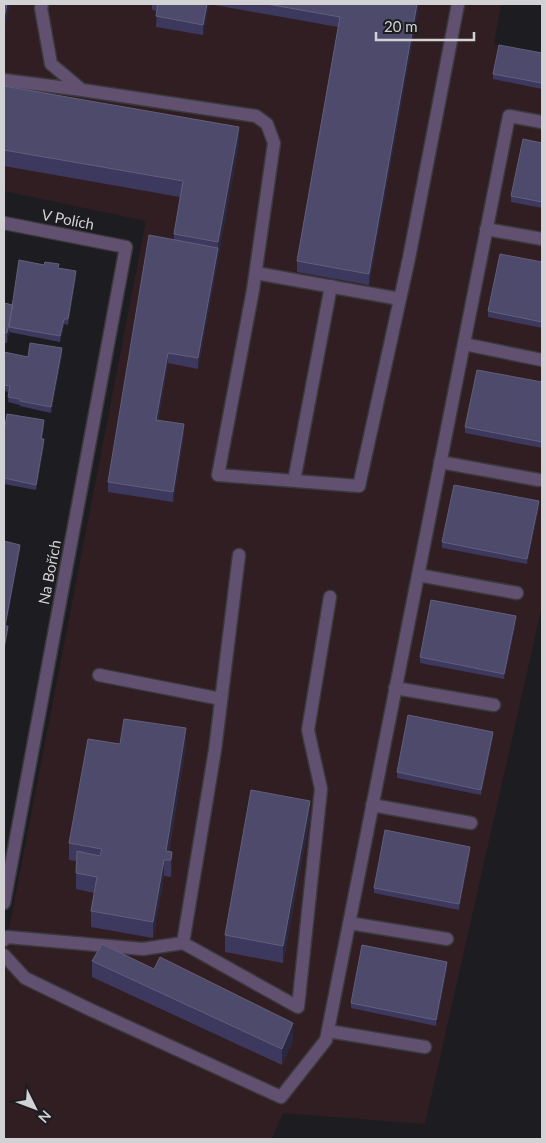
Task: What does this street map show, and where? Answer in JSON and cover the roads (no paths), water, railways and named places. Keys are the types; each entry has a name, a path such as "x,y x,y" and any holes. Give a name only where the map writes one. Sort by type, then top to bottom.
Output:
{"street":[{"path":"42,4 41,8 51,64 82,90"},
{"path":"4,80 256,116 267,124 274,143 256,273 218,475 359,486 400,298 458,4"},
{"path":"4,955 25,978 281,1097 326,1040 509,116 542,122"},
{"name":"V Polích","path":"4,223 126,247"},
{"path":"486,229 542,238"},
{"name":"Na Bořích","path":"4,903 126,247"},
{"path":"256,273 400,298"},
{"path":"294,481 332,286"},
{"path":"464,344 542,360"},
{"path":"440,462 538,480"},
{"path":"183,943 215,750 239,555"},
{"path":"418,575 517,593"},
{"path":"4,940 7,937 143,949 183,943 298,1007 321,789 308,730 330,597"},
{"path":"98,675 221,699"},
{"path":"395,688 494,704"},
{"path":"372,805 471,823"},
{"path":"349,923 447,939"},
{"path":"328,1031 425,1047"}]}
